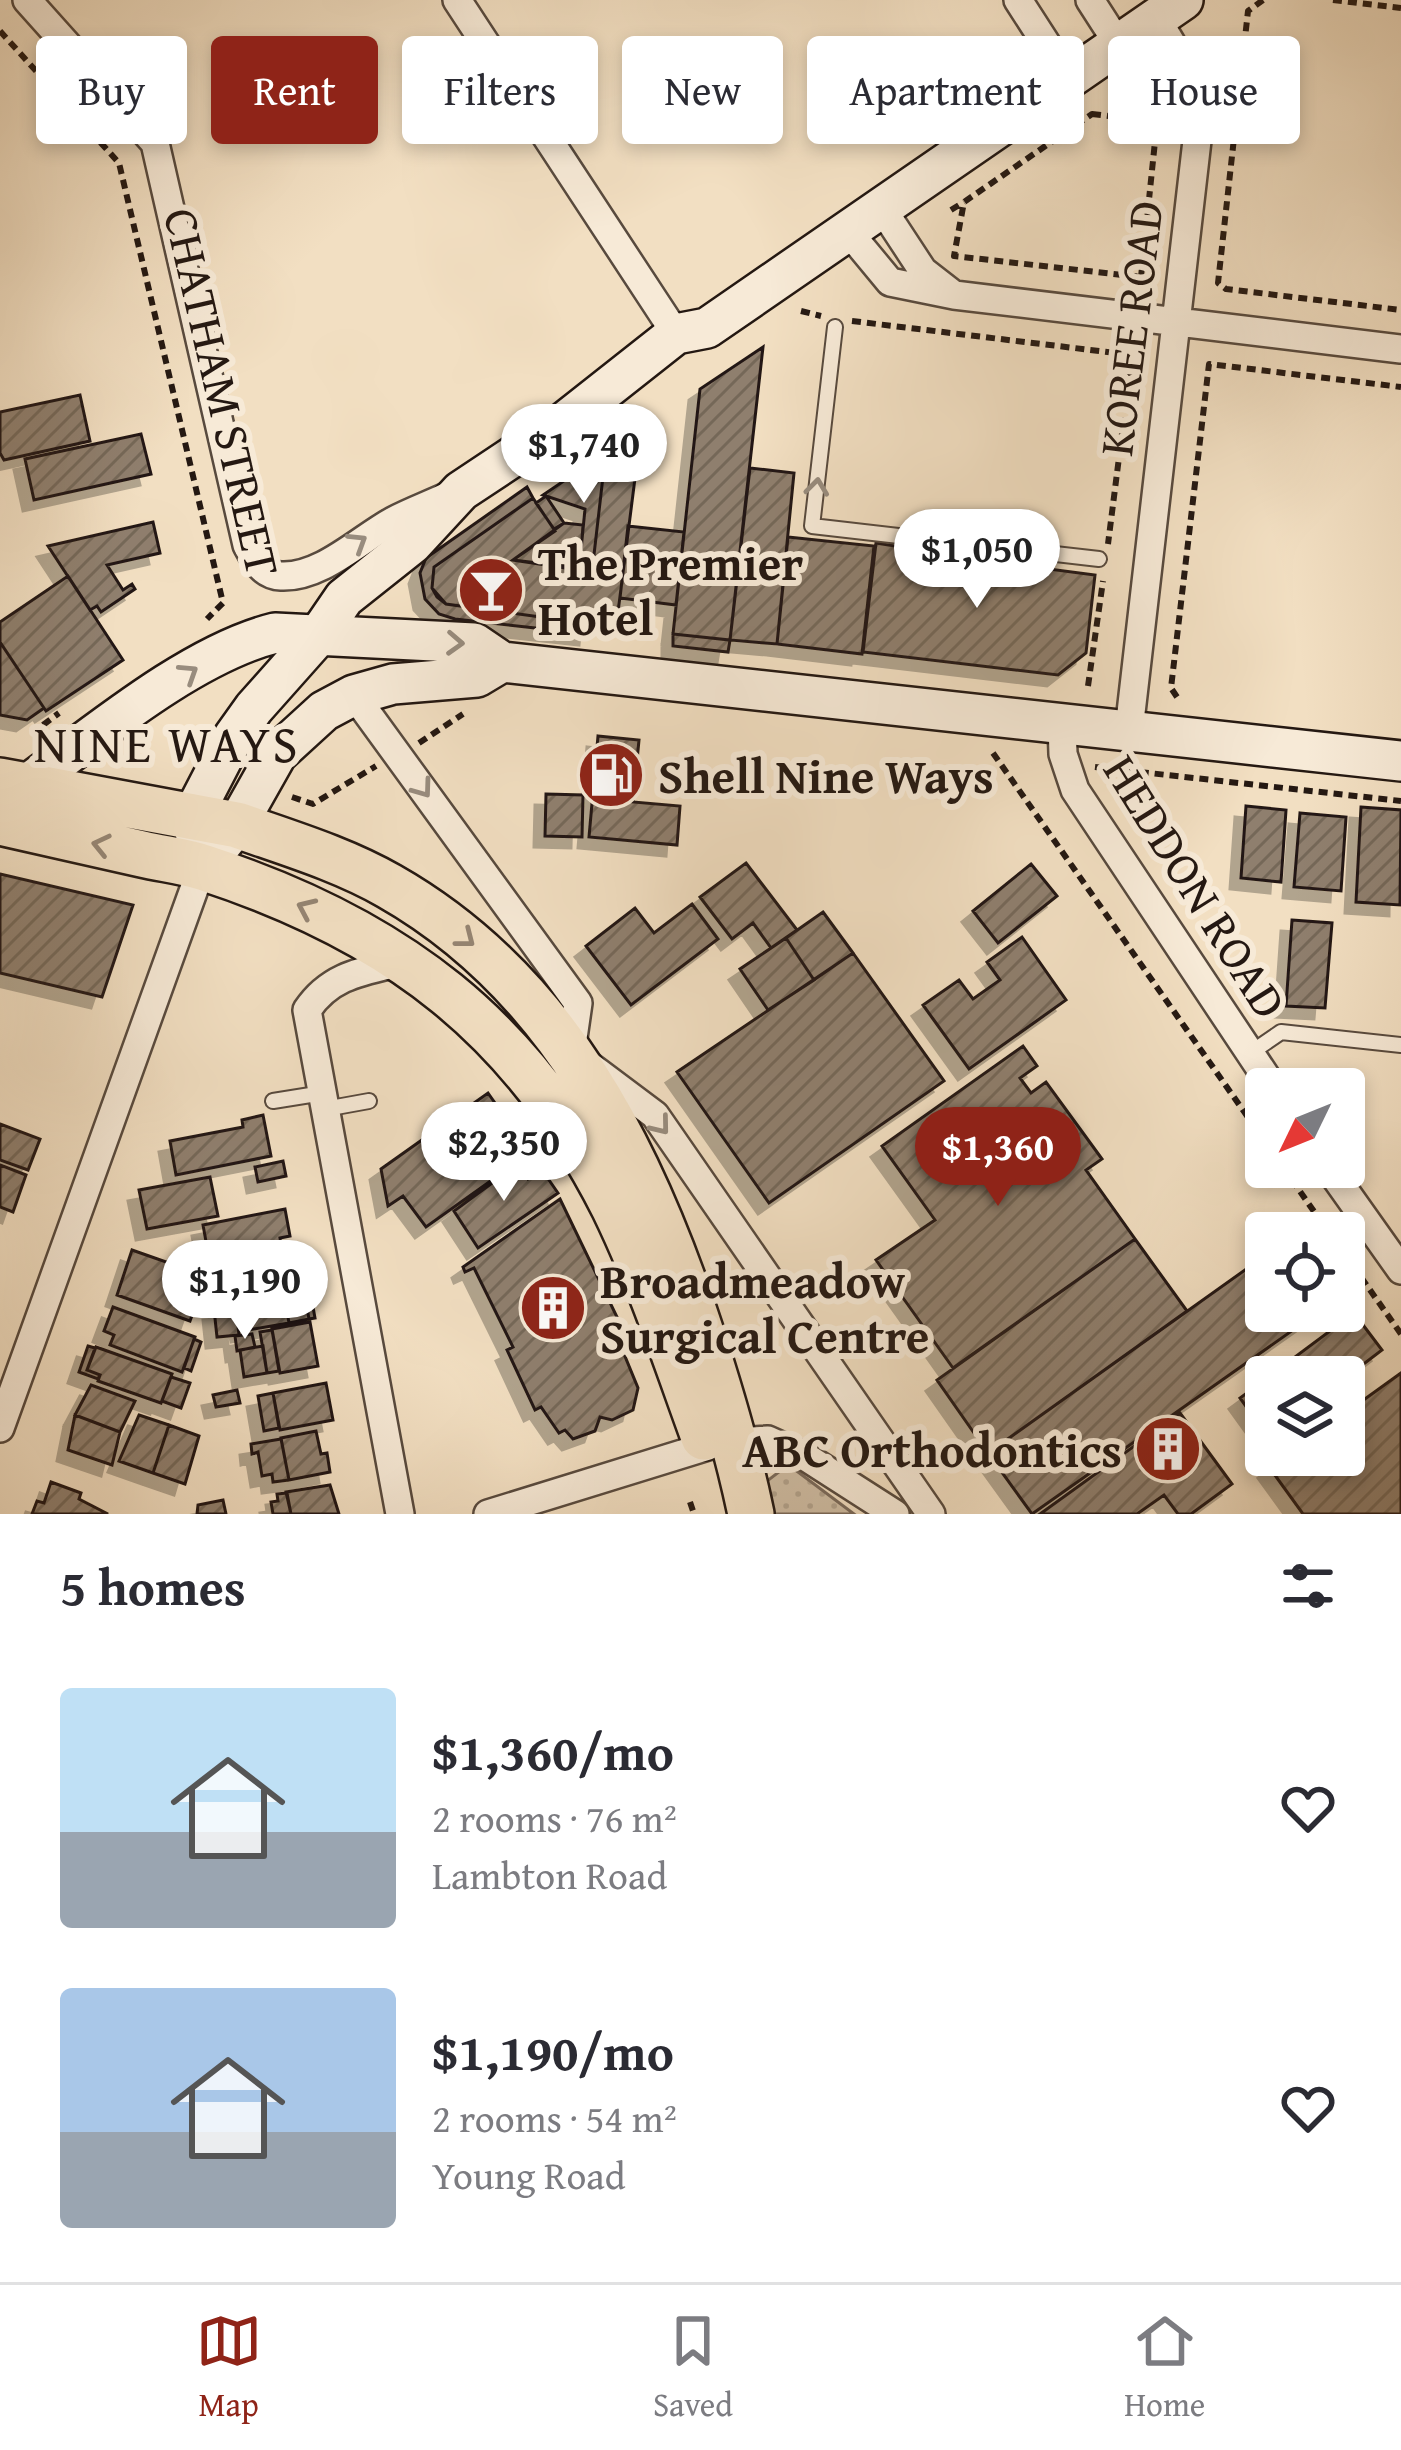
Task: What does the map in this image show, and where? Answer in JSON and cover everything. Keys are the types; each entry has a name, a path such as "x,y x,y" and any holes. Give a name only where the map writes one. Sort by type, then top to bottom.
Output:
{"main road":[{"name":"CHATHAM STREET","path":"1127,36 1169,9"},
{"name":"CHATHAM STREET","path":"192,817 254,707 318,636 344,598 412,544 461,491 562,424 676,334 707,328 970,144"},
{"name":"CHATHAM STREET","path":"8,796 231,648 275,633 318,636"},
{"path":"318,636 474,643 502,662 1401,760"},
{"path":"202,867 237,826 286,744 310,720 354,694 421,679 477,677 502,662"},
{"path":"8,796 192,817 237,826 330,858 417,903 479,949 520,989 572,1052 629,1148 661,1221 722,1444 734,1514"},
{"path":"8,796 202,867 354,931 405,961 490,1029 521,1061 568,1126 604,1190 751,1514"},
{"path":"192,817 202,867"}],"street":[{"path":"27,0 155,143 255,562 265,572 280,576 302,573 395,520 461,491"},
{"path":"457,0 676,334"},
{"path":"1018,0 1041,36"},
{"path":"1090,0 1114,36"},
{"name":"KOREE ROAD","path":"1129,730 1198,132 1195,92 1179,54 1169,9"},
{"path":"881,207 923,271 954,295"},
{"path":"847,230 890,282 954,295 1401,349"},
{"path":"354,694 578,1003 572,1052 655,1114 931,1514"},
{"name":"HEDDON ROAD","path":"1062,724 1065,764 1096,825 1259,1068"},
{"path":"0,1428 202,867"},
{"path":"400,1514 307,1010 333,981 405,961"},
{"path":"1343,1188 1401,1270"},
{"path":"488,1514 532,1508 722,1444 768,1440 806,1457 895,1514"}],"lane":[{"path":"835,326 812,526 1102,559"},
{"path":"1249,1054 1281,1032 1401,1045"},
{"path":"273,1101 369,1101"}],"path":[{"path":"1263,0 1248,10 1242,28 1218,284 1226,289 1401,310"},
{"path":"1333,0 1401,8"},
{"name":"CHATHAM STREET","path":"0,32 118,163 224,603 196,625"},
{"path":"951,210 1092,114 1121,113 1157,122 1141,277 954,256 964,202"},
{"path":"801,311 1132,355 1102,559"},
{"path":"1177,697 1172,688 1209,364 1401,387"},
{"path":"1088,686 1103,580"},
{"path":"43,725 76,702"},
{"path":"417,744 470,710"},
{"path":"1245,1113 993,753 1401,801"},
{"path":"313,804 379,764"},
{"path":"1365,1283 1401,1334"},
{"path":"690,1502 694,1514"}],"shaded area":[{"path":"784,1468 794,1469 854,1514 774,1514 767,1481"}],"building":[{"path":"763,347 730,640 673,634 700,389"},
{"path":"80,395 90,441 4,460 0,412"},
{"path":"631,429 641,431 617,620 592,617 591,624 446,604 437,597 432,588 434,567 533,498 555,531 513,560 592,572 604,468 594,455"},
{"path":"141,434 151,474 34,500 25,459"},
{"path":"595,456 604,468 592,572 579,570 585,509 543,495 574,474 587,484 587,462"},
{"path":"750,468 794,473 777,644 730,640"},
{"path":"527,487 533,498 434,567 432,588 446,604 591,624 590,634 455,619 439,614 425,599 420,573 426,558"},
{"path":"546,496 564,523 554,529 536,503"},
{"path":"153,522 160,553 107,565 123,590 132,584 135,589 101,612 97,606 90,610 48,546"},
{"path":"564,523 583,525 580,568 513,560"},
{"path":"628,526 684,532 676,605 620,598"},
{"path":"788,537 874,546 862,654 777,644"},
{"path":"876,543 984,560 985,554 1041,561 1041,568 1095,575 1086,653 1058,675 863,652"},
{"path":"68,576 123,660 46,711 0,642 0,622"},
{"path":"673,634 730,640 728,652 673,646"},
{"path":"0,642 44,708 27,720 0,715"},
{"path":"598,736 639,740 633,802 680,806 677,845 589,837"},
{"path":"546,794 583,795 582,837 545,836"},
{"path":"1246,806 1286,810 1281,882 1241,878"},
{"path":"1361,807 1401,810 1400,905 1356,902"},
{"path":"1300,813 1346,817 1341,891 1294,887"},
{"path":"746,863 797,930 771,948 753,923 732,939 700,897"},
{"path":"1031,864 1057,896 998,943 973,911"},
{"path":"0,874 133,905 102,997 0,973"},
{"path":"692,904 718,939 631,1005 586,946 635,908 654,933"},
{"path":"823,912 853,953 814,980 786,938"},
{"path":"1292,920 1332,923 1325,1008 1286,1006"},
{"path":"1022,937 1066,1000 969,1069 923,1005 959,980 973,999 1000,980 987,962"},
{"path":"786,938 814,980 768,1010 740,969"},
{"path":"853,953 944,1081 769,1203 677,1072"},
{"path":"1023,1046 1037,1066 1020,1078 1031,1093 1046,1082 1102,1159 1086,1170 1135,1239 953,1368 876,1260 935,1220 882,1146"},
{"path":"488,1093 530,1153 426,1227 403,1196 388,1206 381,1169"},
{"path":"263,1115 271,1156 176,1175 170,1141 243,1127 242,1120"},
{"path":"0,1124 40,1139 28,1170 0,1160"},
{"path":"283,1161 286,1176 258,1182 255,1167"},
{"path":"518,1164 528,1179 542,1170 558,1193 478,1248 454,1211"},
{"path":"0,1165 26,1175 13,1212 0,1207"},
{"path":"210,1177 218,1216 147,1229 139,1190"},
{"name":"Broadmeadow Surgical Centre","path":"560,1199 630,1344 622,1349 638,1388 633,1410 612,1420 600,1417 595,1431 573,1439 565,1430 559,1433 541,1407 535,1410 507,1350 513,1347 474,1268 465,1272 463,1267"},
{"path":"285,1209 290,1236 280,1238 281,1244 209,1258 203,1225"},
{"path":"1135,1239 1187,1311 988,1453 937,1380"},
{"path":"278,1245 280,1256 253,1261 251,1250"},
{"path":"132,1250 206,1276 190,1321 117,1295"},
{"path":"299,1266 302,1280 276,1285 274,1270"},
{"path":"1245,1270 1245,1332 1290,1332 1256,1356 1245,1356 1245,1364 1032,1514 988,1453"},
{"path":"308,1279 315,1318 309,1319 302,1280"},
{"path":"302,1280 309,1319 289,1323 286,1306 267,1310 262,1288"},
{"path":"262,1289 267,1310 286,1306 289,1323 242,1331 238,1312 258,1308 254,1290"},
{"path":"113,1307 195,1337 182,1372 110,1345 114,1335 104,1331"},
{"path":"236,1307 239,1335 217,1337 214,1309"},
{"path":"310,1322 318,1366 280,1373 272,1329"},
{"path":"1365,1328 1382,1350 1365,1363 1365,1356 1296,1356 1328,1332 1365,1332"},
{"path":"272,1330 279,1371 267,1373 260,1332"},
{"path":"252,1334 255,1347 237,1351 235,1336"},
{"path":"194,1339 201,1342 191,1371 184,1368"},
{"path":"88,1346 95,1348 87,1370 100,1375 98,1379 79,1372"},
{"path":"263,1346 267,1373 244,1377 240,1350"},
{"path":"96,1347 172,1374 161,1403 98,1381 100,1375 87,1370"},
{"path":"1401,1373 1401,1514 1303,1514 1276,1476 1365,1476 1365,1399"},
{"path":"171,1377 190,1383 181,1408 162,1401"},
{"path":"326,1383 333,1420 280,1430 273,1393"},
{"path":"91,1385 135,1401 120,1432 75,1415"},
{"path":"237,1390 240,1403 216,1407 213,1395"},
{"path":"273,1393 279,1428 264,1431 258,1396"},
{"name":"ABC Orthodontics","path":"1180,1413 1232,1484 1191,1514 1178,1514 1164,1495 1137,1514 1040,1514"},
{"path":"75,1415 120,1432 112,1465 68,1450"},
{"path":"139,1415 169,1425 153,1473 119,1461"},
{"path":"169,1425 199,1436 185,1484 153,1473"},
{"path":"316,1431 330,1472 289,1480 281,1438"},
{"path":"281,1439 289,1480 273,1482 272,1474 262,1476 258,1452 252,1454 251,1444"},
{"path":"51,1482 81,1493 79,1499 108,1514 32,1514 37,1501 44,1503"},
{"path":"330,1485 339,1514 291,1514 286,1492"},
{"path":"287,1493 291,1514 273,1514 271,1502 278,1501 277,1494"},
{"path":"223,1500 226,1514 197,1514 198,1505"}],"place":[{"name":"The Premier Hotel","path":"491,590"},
{"name":"Shell Nine Ways","path":"611,775"},
{"name":"Broadmeadow Surgical Centre","path":"553,1308"},
{"name":"ABC Orthodontics","path":"1168,1449"}],"district":[{"name":"NINE WAYS","path":"167,743"}]}
